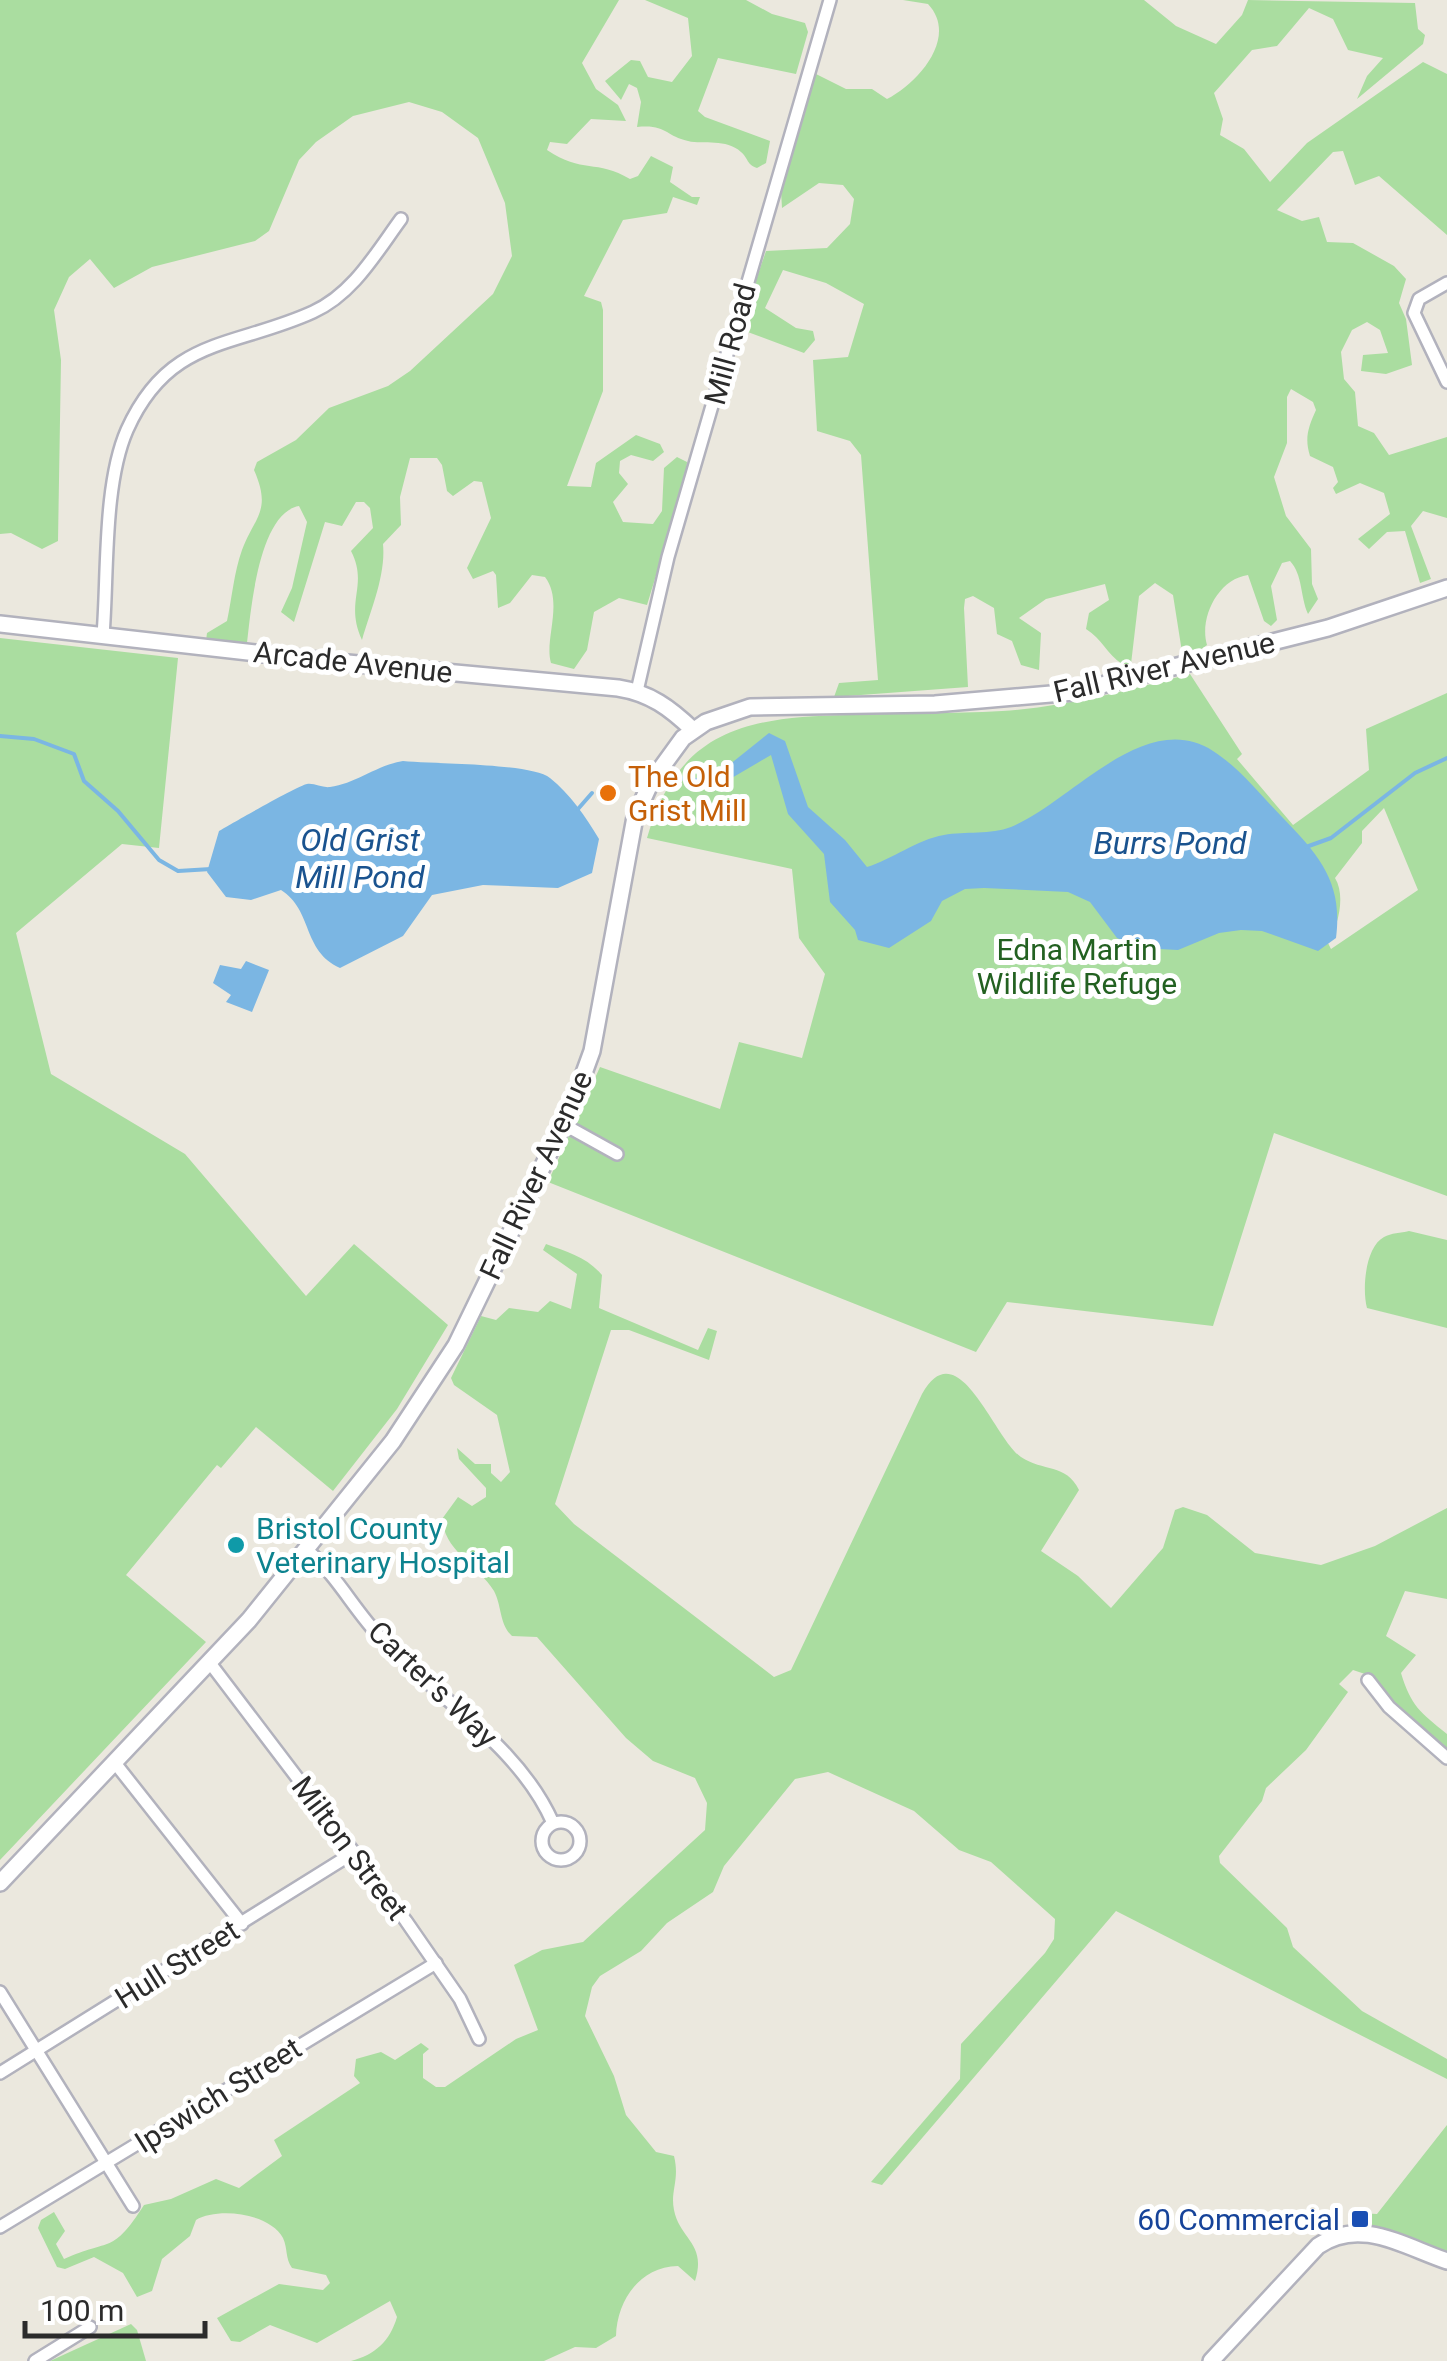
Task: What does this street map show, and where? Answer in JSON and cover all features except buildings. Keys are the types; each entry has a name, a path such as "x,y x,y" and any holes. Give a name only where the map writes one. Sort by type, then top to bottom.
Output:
{"main road":[{"name":"Fall River Avenue","path":"0,1883 210,1663 307,1550 393,1441 456,1345 563,1124 592,1051 635,817 651,782 693,730 750,707 768,704 934,704 1074,692 1328,628 1447,588"},
{"name":"Arcade Avenue","path":"0,624 637,690 664,704 693,730"},
{"path":"1212,2361 1318,2246 1337,2232 1372,2235 1447,2261"}],"street":[{"name":"Mill Road","path":"637,690 668,556 830,0"},
{"path":"103,636 113,494 126,432 150,392 187,355 314,312 352,286 401,219"},
{"path":"1447,283 1418,304 1417,325 1447,382"},
{"path":"563,1124 617,1154"},
{"name":"Carter's Way","path":"307,1550 330,1572 379,1637 524,1771 553,1822"},
{"name":"Milton Street","path":"210,1663 436,1963 460,1998 480,2039"},
{"path":"1368,1680 1390,1708 1447,1758"},
{"path":"114,1762 242,1924"},
{"name":"Hull Street","path":"0,2074 353,1853"},
{"name":"Ipswich Street","path":"0,2228 436,1963"},
{"path":"0,1992 133,2206"},
{"path":"35,2361 90,2327"}],"green space":[{"path":"0,0 619,0 582,63 596,89 618,105 626,121 591,119 567,144 550,142 547,150 570,162 608,169 630,179 638,176 651,156 673,167 670,182 692,197 700,197 697,205 673,197 667,213 623,220 584,296 601,302 603,310 603,391 567,486 591,487 596,463 636,435 660,444 664,452 653,461 631,455 620,461 619,473 628,484 613,502 623,522 653,524 662,511 664,468 677,457 687,462 686,477 647,605 619,598 594,612 587,650 574,669 551,663 553,598 545,577 532,575 510,603 498,608 493,571 473,579 467,568 491,518 482,482 474,481 453,496 447,491 437,458 410,458 400,497 401,525 383,544 380,580 362,640 355,615 358,574 351,551 373,528 370,508 364,502 356,502 342,526 325,522 294,622 281,612 292,588 307,522 299,506 285,513 266,543 247,643 206,641 207,633 227,621 239,558 260,513 262,495 254,470 257,462 296,440 329,408 388,386 410,371 493,294 512,256 505,203 478,138 442,112 409,102 353,116 316,142 299,160 269,231 255,241 152,267 114,288 90,259 69,277 54,310 61,360 58,541 42,549 11,533 0,534"},
{"path":"645,0 746,0 772,14 805,23 808,32 796,74 718,58 698,111 770,141 766,163 757,168 741,152 722,143 688,141 660,129 637,127 641,102 637,88 629,84 621,100 605,81 631,60 640,61 648,77 672,82 692,56 688,18"},
{"path":"903,0 1144,0 1176,26 1216,44 1242,15 1248,0 1415,3 1418,29 1425,35 1423,44 1357,99 1367,76 1383,58 1348,50 1333,19 1309,8 1277,46 1252,50 1214,93 1223,119 1220,135 1244,149 1270,182 1307,143 1423,62 1447,74 1447,235 1379,176 1355,185 1343,151 1333,152 1277,210 1302,221 1319,217 1327,242 1353,243 1394,266 1406,279 1399,303 1406,319 1412,365 1386,374 1361,371 1363,355 1388,353 1380,330 1367,322 1352,330 1341,352 1344,379 1355,392 1358,426 1374,433 1389,455 1447,437 1447,518 1423,511 1411,526 1431,579 1420,583 1405,531 1387,532 1369,549 1358,539 1390,514 1384,493 1360,483 1336,494 1333,488 1338,482 1333,467 1310,456 1308,449 1308,432 1316,410 1313,402 1291,389 1287,397 1287,443 1274,477 1286,516 1311,549 1312,584 1318,599 1308,614 1294,567 1290,561 1282,563 1271,586 1277,620 1271,626 1264,621 1248,575 1237,578 1213,601 1206,623 1207,645 1199,651 1182,652 1173,595 1155,583 1139,596 1131,664 1122,664 1086,629 1089,613 1109,600 1105,584 1046,599 1019,618 1041,633 1039,670 1021,665 1012,641 997,634 994,608 973,596 965,599 964,608 968,687 834,697 839,683 878,680 861,455 850,441 817,431 813,360 848,357 864,304 826,283 783,270 765,308 796,328 813,331 815,340 804,353 745,331 744,315 766,251 827,248 850,224 854,199 843,185 819,183 782,208 781,191 814,73 846,89 872,89 887,99 911,82 931,58 939,31 936,17 928,4"},
{"path":"0,638 178,658 159,848 122,844 16,933 51,1074 185,1154 306,1296 354,1244 448,1325 397,1409 333,1491 256,1427 221,1468 217,1465 126,1575 206,1642 0,1860"},
{"name":"Edna Martin Wildlife Refuge","path":"1190,674 1242,754 1237,759 1293,825 1369,770 1366,729 1447,693 1447,1196 1274,1133 1213,1326 1007,1302 976,1352 548,1182 600,1067 720,1109 739,1042 802,1058 825,974 799,938 792,869 647,838 660,802 697,752 748,726 778,720 1026,709 1097,697","holes":["1384,808 1418,890 1331,949 1328,943 1338,920 1340,902 1335,878 1362,843 1362,831"]},
{"path":"1409,1231 1447,1240 1447,1328 1367,1308 1365,1280 1373,1250 1384,1237"},
{"path":"546,1244 583,1259 602,1275 599,1308 698,1350 708,1328 717,1331 709,1360 629,1330 611,1330 555,1504 574,1524 774,1677 791,1670 922,1394 935,1377 949,1374 962,1381 1021,1457 1074,1481 1079,1490 1041,1551 1078,1576 1111,1608 1163,1548 1175,1510 1183,1507 1207,1515 1255,1553 1321,1565 1375,1546 1447,1508 1447,1599 1405,1591 1386,1636 1416,1655 1401,1673 1418,1708 1447,1734 1447,1750 1434,1739 1425,1741 1368,1675 1353,1670 1339,1684 1348,1692 1306,1750 1266,1788 1262,1801 1219,1856 1220,1863 1287,1928 1293,1947 1362,2011 1447,2059 1447,2079 1116,1911 882,2185 871,2182 960,2079 961,2044 1045,1953 1054,1939 1055,1919 991,1862 959,1850 914,1811 828,1772 795,1779 724,1866 713,1892 667,1923 641,1951 600,1976 592,1987 585,2016 614,2076 626,2115 656,2152 674,2156 674,2210 698,2258 695,2281 678,2266 652,2272 642,2279 626,2299 616,2336 596,2348 575,2347 544,2361 351,2361 374,2351 386,2340 397,2317 390,2301 317,2343 270,2325 240,2342 231,2341 217,2318 279,2284 323,2290 330,2283 326,2275 292,2268 283,2238 267,2223 230,2213 196,2220 190,2236 162,2259 152,2291 137,2297 123,2273 94,2257 65,2269 57,2267 38,2228 41,2220 54,2212 65,2231 56,2244 64,2259 117,2239 144,2205 171,2199 216,2179 239,2188 282,2156 274,2140 360,2083 354,2076 356,2059 381,2052 395,2060 421,2043 429,2049 423,2054 423,2078 436,2087 445,2087 516,2039 538,2030 514,1965 542,1950 583,1942 705,1830 707,1803 695,1778 653,1761 626,1738 537,1637 512,1636 494,1591 444,1531 442,1519 458,1497 472,1506 486,1497 486,1488 459,1459 457,1448 475,1464 491,1464 491,1473 501,1482 510,1472 497,1415 454,1385 451,1378 481,1316 496,1320 509,1308 538,1312 550,1301 571,1309 577,1274 543,1250"},
{"path":"1447,2125 1447,2262 1346,2229 1358,2221 1360,2213 1377,2214"},
{"path":"131,2324 137,2330 146,2361 50,2361"}],"water":[{"name":"Burrs Pond","path":"769,733 785,741 808,807 845,840 867,867 934,837 1011,827 1135,749 1161,741 1187,741 1213,751 1232,766 1319,859 1336,902 1336,938 1318,951 1262,931 1241,930 1219,933 1178,950 1140,948 1117,938 1090,902 1068,892 984,888 965,889 942,901 931,921 889,948 858,940 855,930 830,902 824,854 788,814 771,755 730,779 724,769"},
{"name":"Old Grist Mill Pond","path":"403,761 523,769 550,778 577,806 599,839 592,873 558,888 483,885 432,895 403,936 340,968 319,951 298,908 281,890 251,900 226,897 207,872 219,831 279,797 307,784 339,785"},
{"path":"246,961 269,970 252,1012 226,1002 231,995 213,983 220,965 241,969"}],"waterway":[{"path":"0,736 34,739 74,754 84,781 118,811 159,860 178,871 211,869"},
{"path":"1306,847 1331,838 1415,773 1447,758"},
{"path":"664,776 712,782 730,772"},
{"path":"578,809 592,793"}],"place":[{"name":"The Old Grist Mill","path":"608,793"},
{"name":"Bristol County Veterinary Hospital","path":"236,1545"},
{"name":"60 Commercial","path":"1360,2219"}]}
